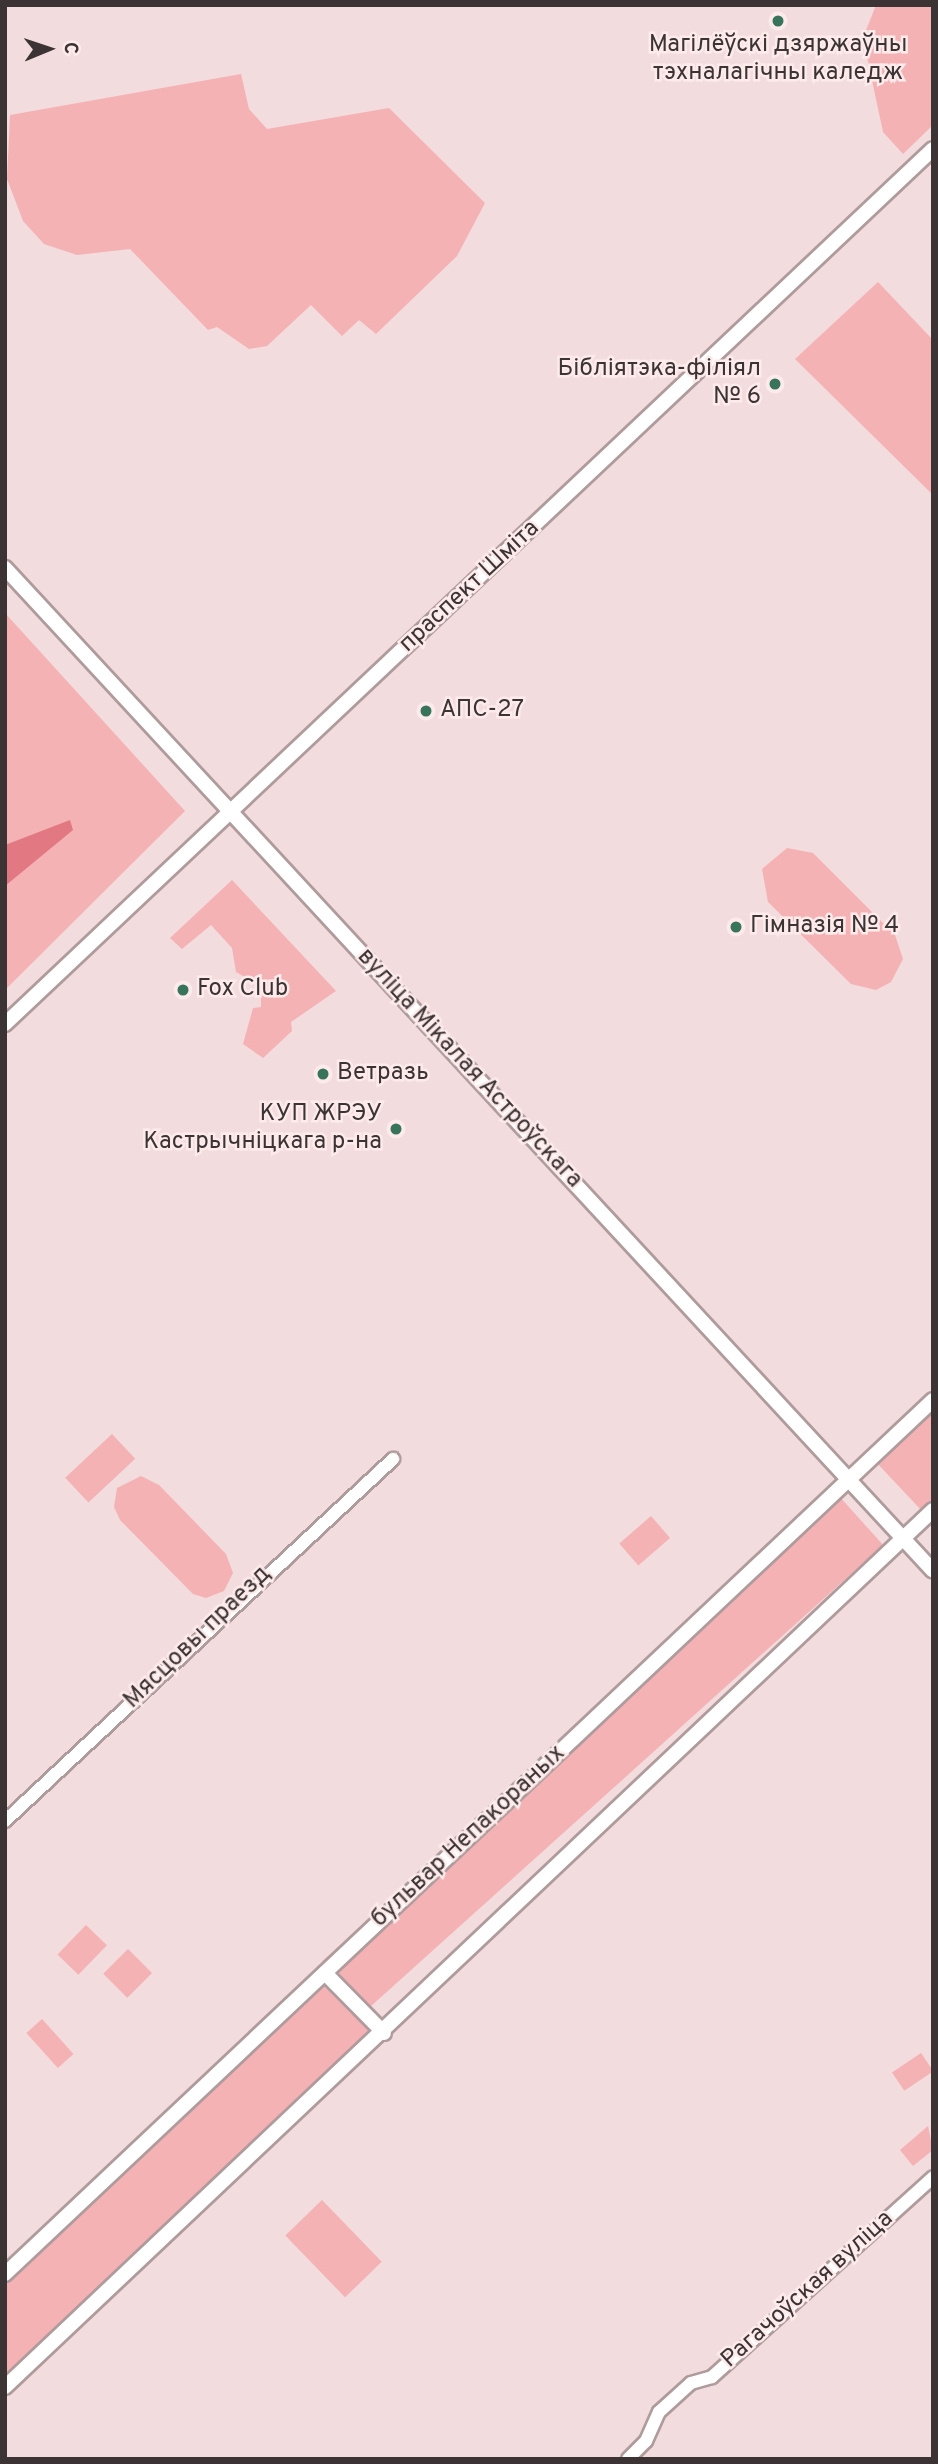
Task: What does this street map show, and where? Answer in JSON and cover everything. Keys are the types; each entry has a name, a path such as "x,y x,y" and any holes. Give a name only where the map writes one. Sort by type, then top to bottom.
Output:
{"main road":[{"name":"праспект Шміта","path":"5,1024 933,149"},
{"name":"вуліца Мікалая Астроўскага","path":"5,568 933,1571"},
{"name":"бульвар Непакораных","path":"5,2274 847,1478 933,1400"},
{"path":"5,2387 384,2033 933,1510"},
{"path":"325,1973 384,2033"}],"street":[{"name":"Мясцовы праезд","path":"5,1821 393,1459"},
{"name":"Рагачоўская вуліца","path":"628,2459 667,2405 691,2383 712,2377 933,2177"}],"shaded area":[{"path":"876,5 933,5 933,125 903,154 883,132 863,38"},
{"path":"241,74 249,109 267,129 389,108 485,203 457,256 376,334 359,320 342,336 311,305 267,346 249,349 217,327 208,330 130,249 77,255 44,244 23,221 7,179 10,115"},
{"path":"878,282 933,340 933,495 795,359"},
{"path":"5,613 185,811 5,990"},
{"path":"70,820 73,830 5,886 5,845"},
{"path":"787,848 813,853 895,935 903,959 891,982 876,990 851,984 768,902 762,869"},
{"path":"232,880 336,991 291,1022 292,1031 263,1058 243,1044 253,1008 261,1007 261,986 236,972 232,948 211,925 182,949 170,938"},
{"path":"933,1403 933,1503 923,1512 874,1460"},
{"path":"112,1434 135,1459 88,1503 65,1478"},
{"path":"141,1476 159,1485 226,1554 233,1573 224,1591 206,1598 193,1594 120,1520 114,1507 117,1488"},
{"path":"839,1496 883,1545 367,2010 323,1961"},
{"path":"651,1516 670,1538 638,1565 619,1544"},
{"path":"86,1925 107,1945 78,1975 58,1954"},
{"path":"128,1949 152,1973 127,1998 103,1974"},
{"path":"323,1985 370,2032 5,2380 5,2285"},
{"path":"42,2019 73,2054 58,2068 26,2033"},
{"path":"921,2053 933,2071 904,2091 892,2073"},
{"path":"928,2126 933,2150 913,2166 900,2150"},
{"path":"322,2200 382,2262 345,2297 285,2235"}],"place":[{"name":"Магілёўскі дзяржаўны тэхналагічны каледж","path":"778,21"},
{"name":"Бібліятэка-філіял № 6","path":"775,384"},
{"name":"АПС-27","path":"426,711"},
{"name":"Гімназія № 4","path":"736,927"},
{"name":"Fox Club","path":"183,990"},
{"name":"Ветразь","path":"323,1074"},
{"name":"КУП ЖРЭУ Кастрычніцкага р-на","path":"396,1129"}]}
